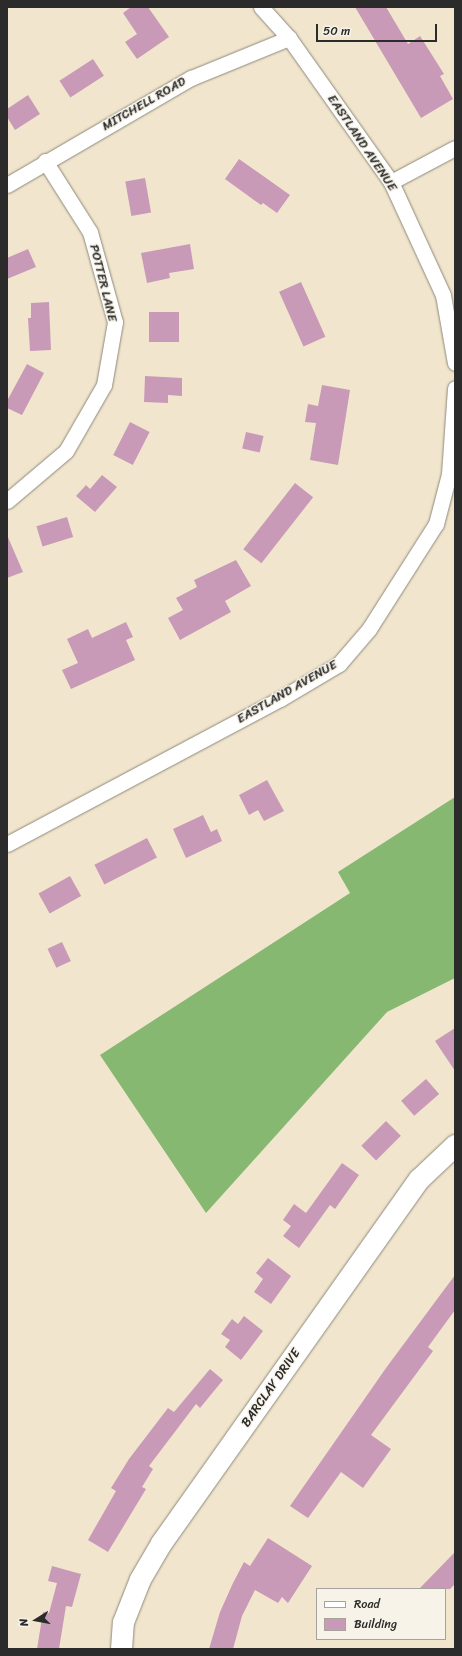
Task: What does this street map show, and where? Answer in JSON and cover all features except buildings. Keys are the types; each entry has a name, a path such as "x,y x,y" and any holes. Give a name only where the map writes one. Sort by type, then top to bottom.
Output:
{"street":[{"name":"EASTLAND AVENUE","path":"261,7 289,38 391,182 442,295 455,363"},
{"name":"MITCHELL ROAD","path":"7,185 45,161 191,78 289,38"},
{"path":"391,182 455,148"},
{"name":"POTTER LANE","path":"7,501 66,451 104,385 115,322 90,232 45,161"},
{"name":"EASTLAND AVENUE","path":"7,844 280,699 339,664 370,629 436,524 449,474 455,388"},
{"name":"BARCLAY DRIVE","path":"121,1649 123,1622 140,1579 162,1543 419,1179 455,1145"}],"green space":[{"path":"455,797 455,978 387,1012 206,1213 100,1055 350,893 338,872"}]}
